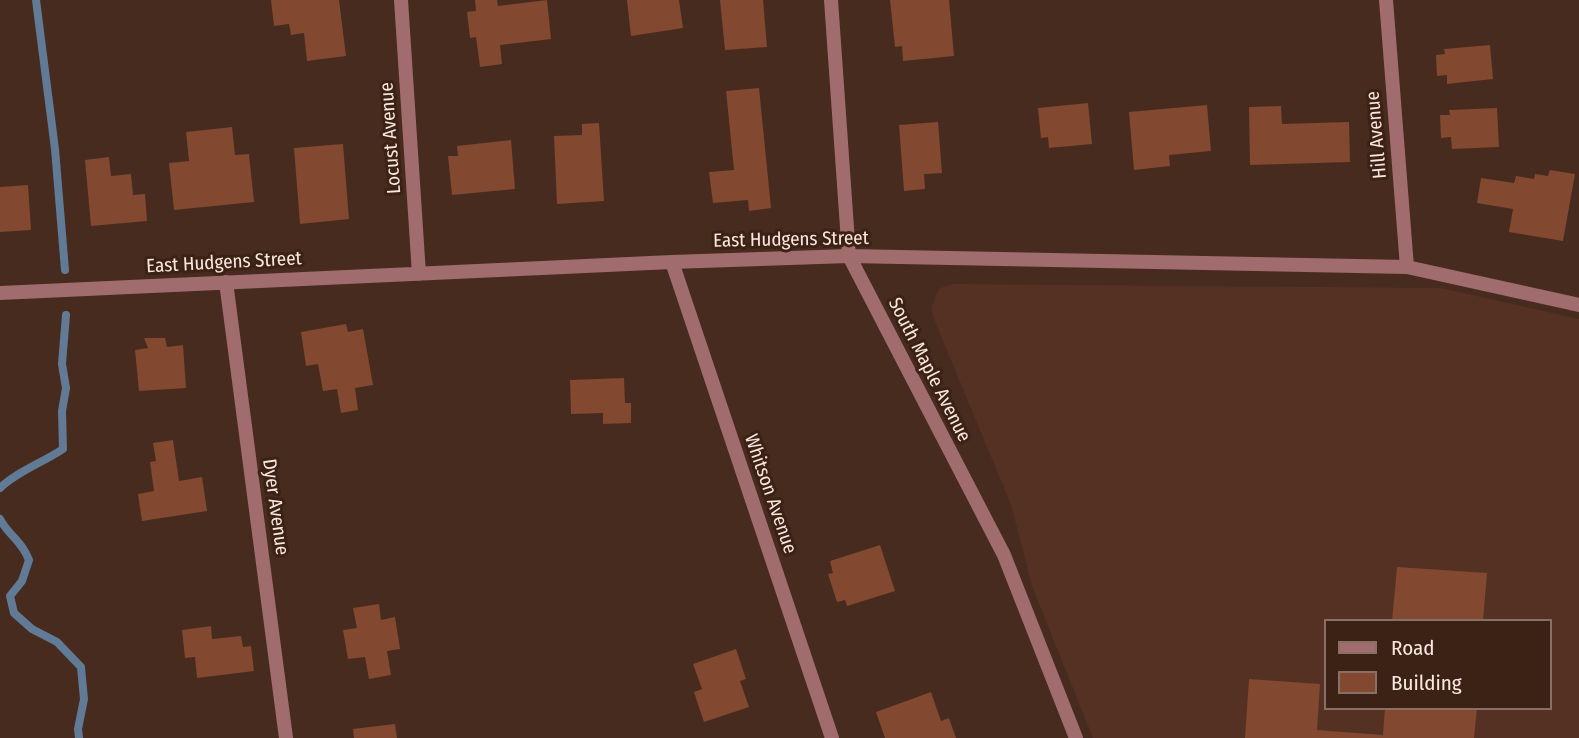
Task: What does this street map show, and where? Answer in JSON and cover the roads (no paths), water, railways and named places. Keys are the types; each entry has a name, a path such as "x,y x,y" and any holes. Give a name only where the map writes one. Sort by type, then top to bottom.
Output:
{"street":[{"name":"Locust Avenue","path":"401,0 419,274"},
{"name":"South Maple Avenue","path":"831,0 849,257 1004,555 1076,738"},
{"name":"Hill Avenue","path":"1386,0 1407,267"},
{"name":"East Hudgens Street","path":"0,293 672,262 849,257 1407,267 1579,306"},
{"name":"Whitson Avenue","path":"672,262 832,738"},
{"name":"Dyer Avenue","path":"226,282 286,738"}],"waterway":[{"path":"36,0 55,149 65,270"},
{"path":"0,488 63,449 62,411 66,388 62,364 66,315"},
{"path":"0,519 29,560 22,581 10,596 14,613 32,629 57,642 81,667 84,699 78,729 79,738"}]}
